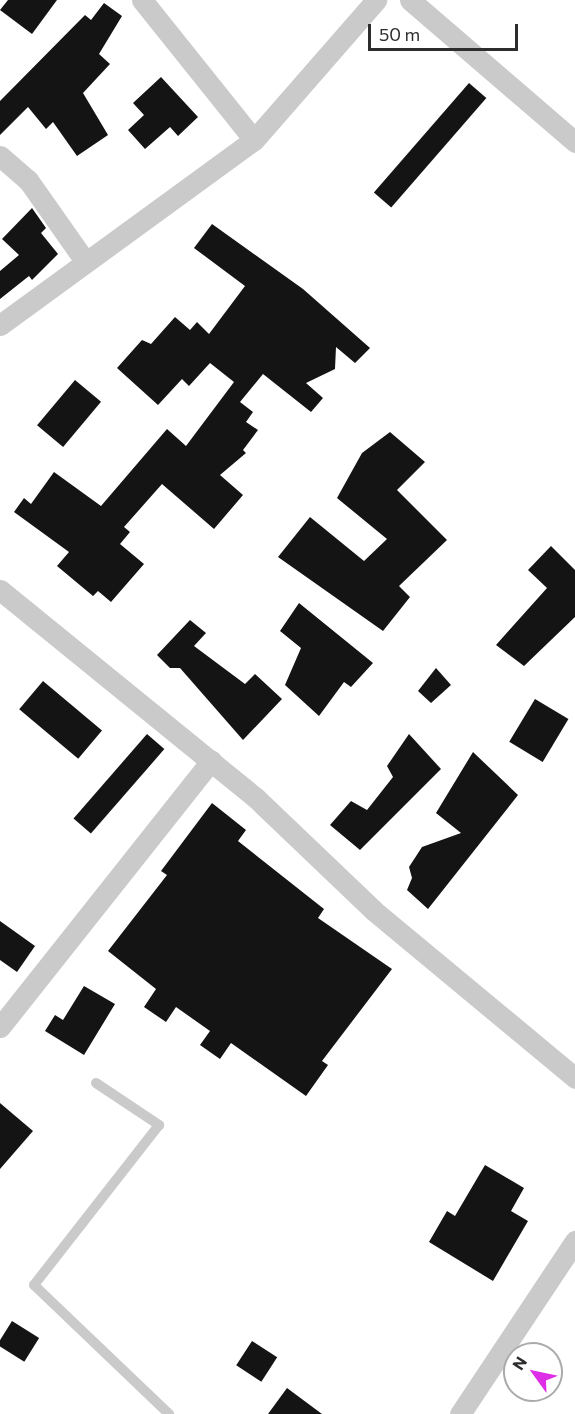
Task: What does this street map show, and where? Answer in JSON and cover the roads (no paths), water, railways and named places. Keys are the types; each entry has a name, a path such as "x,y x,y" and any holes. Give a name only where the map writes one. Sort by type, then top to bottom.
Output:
{"street":[{"path":"142,0 254,140"},
{"path":"0,325 254,140 376,0"},
{"path":"410,0 575,142"},
{"path":"0,156 28,180 85,261"},
{"path":"0,591 211,761 373,910 575,1078"},
{"path":"0,1027 211,761"},
{"path":"460,1414 575,1241"}],"lane":[{"path":"96,1083 159,1125 34,1285 169,1414"}]}
